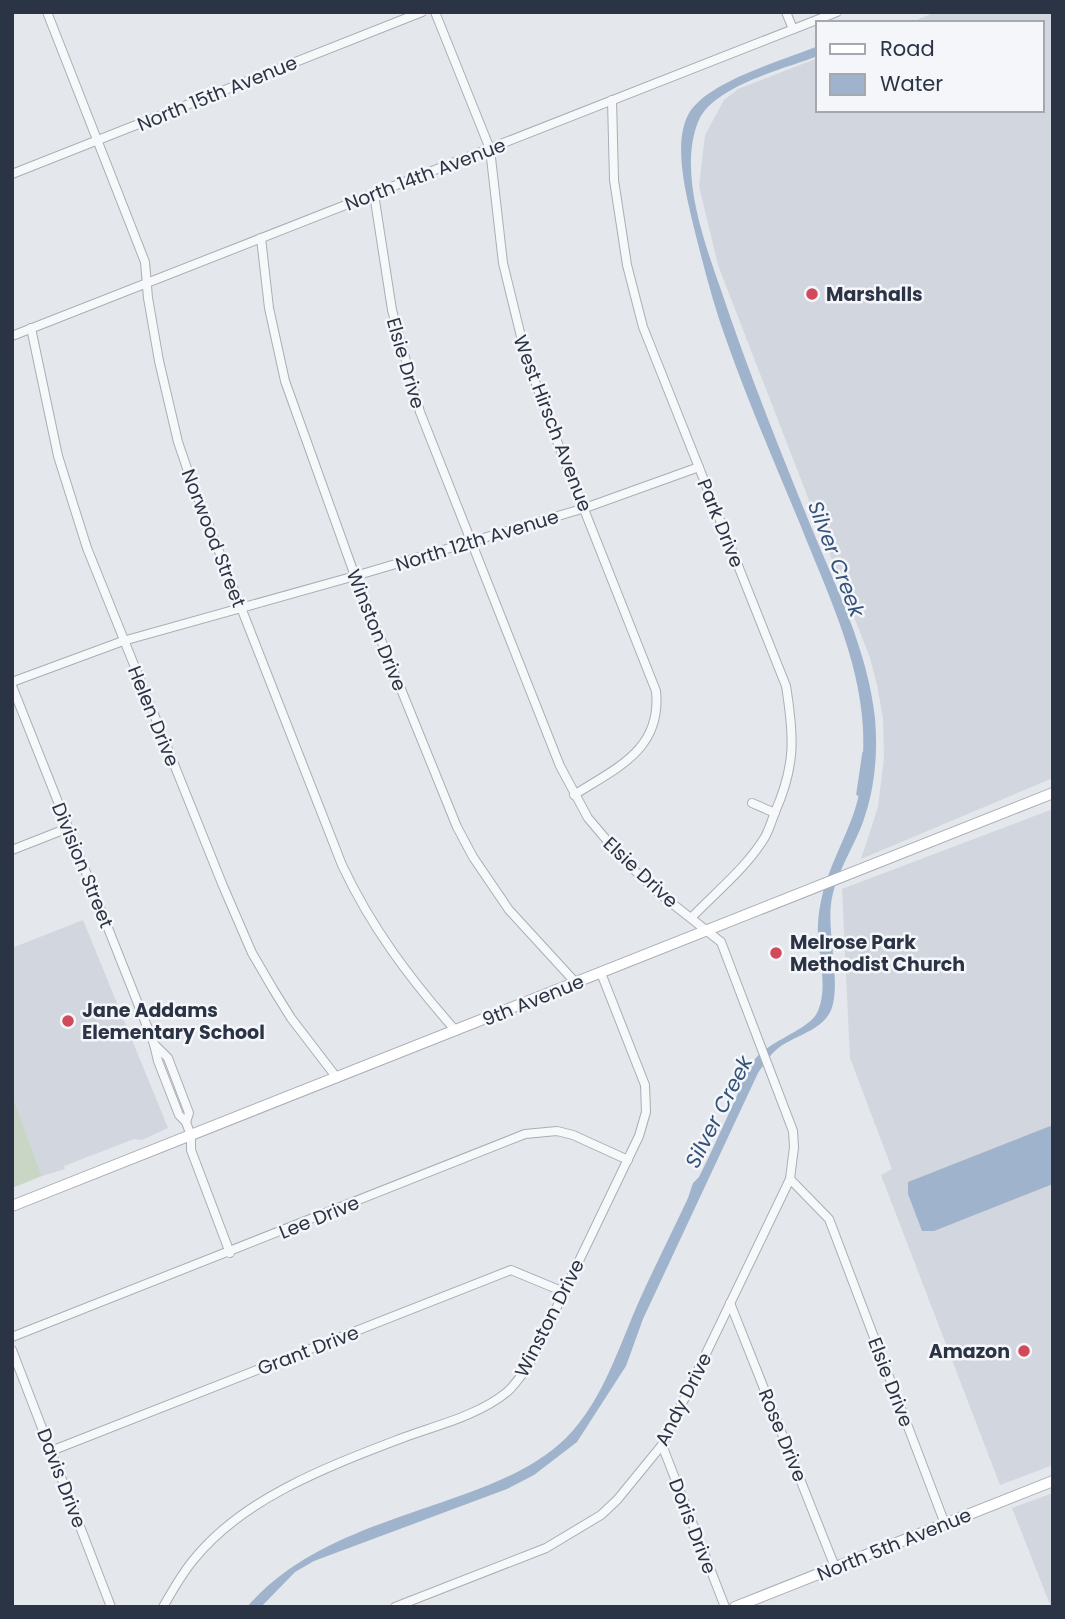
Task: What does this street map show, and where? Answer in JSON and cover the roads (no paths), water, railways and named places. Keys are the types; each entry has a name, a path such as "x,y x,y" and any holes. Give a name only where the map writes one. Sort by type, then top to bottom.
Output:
{"street":[{"name":"Norwood Street","path":"47,12 145,262 159,361 178,442 240,608 342,865 360,904 416,986 456,1031"},
{"name":"North 15th Avenue","path":"12,174 422,12"},
{"name":"West Hirsch Avenue","path":"435,12 491,149 497,226 516,324 551,426 653,680 657,708 651,733 641,748 625,763 574,795"},
{"path":"786,12 793,29"},
{"name":"North 14th Avenue","path":"12,336 836,12"},
{"name":"Park Drive","path":"612,100 614,180 628,265 643,327 786,685 792,723 792,754 787,785 765,837 745,863 692,917"},
{"name":"Elsie Drive","path":"374,194 386,284 400,346 420,412 551,745 588,818 621,857 655,890 710,930 721,942 793,1131 790,1179 829,1219 945,1524"},
{"name":"Winston Drive","path":"261,238 269,308 285,381 355,576 444,795 473,857 509,910 576,983"},
{"name":"Helen Drive","path":"31,328 49,419 69,494 124,642 231,907 252,953 291,1018 337,1078"},
{"name":"North 12th Avenue","path":"12,684 124,642 585,508 699,467"},
{"name":"Division Street","path":"12,684 154,1044 158,1062 179,1115 186,1122 191,1136 191,1150 230,1253"},
{"name":"9th Avenue","path":"12,1206 1053,793"},
{"path":"752,803 775,813"},
{"path":"12,850 68,828"},
{"name":"Winston Drive","path":"163,1607 189,1566 209,1542 242,1514 273,1494 368,1451 478,1409 507,1392 530,1363 628,1160 646,1112 645,1085 601,974"},
{"name":"Lee Drive","path":"12,1337 526,1134 557,1131 573,1135 628,1160"},
{"name":"Andy Drive","path":"395,1607 546,1548 601,1515 617,1500 662,1445 790,1179"},
{"name":"Grant Drive","path":"51,1451 512,1270 564,1292"},
{"name":"Rose Drive","path":"730,1303 835,1567"},
{"name":"Davis Drive","path":"12,1350 111,1607"},
{"name":"Doris Drive","path":"662,1445 724,1607"},
{"name":"North 5th Avenue","path":"735,1607 1053,1481"}],"water":[{"path":"816,47 816,57 750,80 718,98 706,109 698,122 691,163 696,208 715,274 765,412 859,645 871,693 876,744 873,783 863,822 840,872 831,904 835,977 833,1004 824,1020 776,1050 758,1073 643,1319 626,1366 577,1442 534,1475 507,1489 314,1561 295,1572 261,1607 247,1607 293,1566 320,1551 377,1525 506,1478 543,1457 566,1438 592,1405 602,1386 693,1183 704,1167 746,1074 762,1052 806,1025 817,1013 821,1003 822,968 818,923 826,881 852,818 861,785 863,728 860,701 840,624 722,328 693,224 684,184 681,154 684,127 688,115 697,103 711,92 747,73"},
{"path":"1053,1125 1053,1184 934,1231 922,1231 908,1194 908,1182"}],"waterway":[{"name":"Silver Creek","path":"858,794 864,753"}],"place":[{"name":"Marshalls","path":"812,294"},
{"name":"Melrose Park Methodist Church","path":"776,953"},
{"name":"Jane Addams Elementary School","path":"68,1021"},
{"name":"Amazon","path":"1024,1351"}]}
